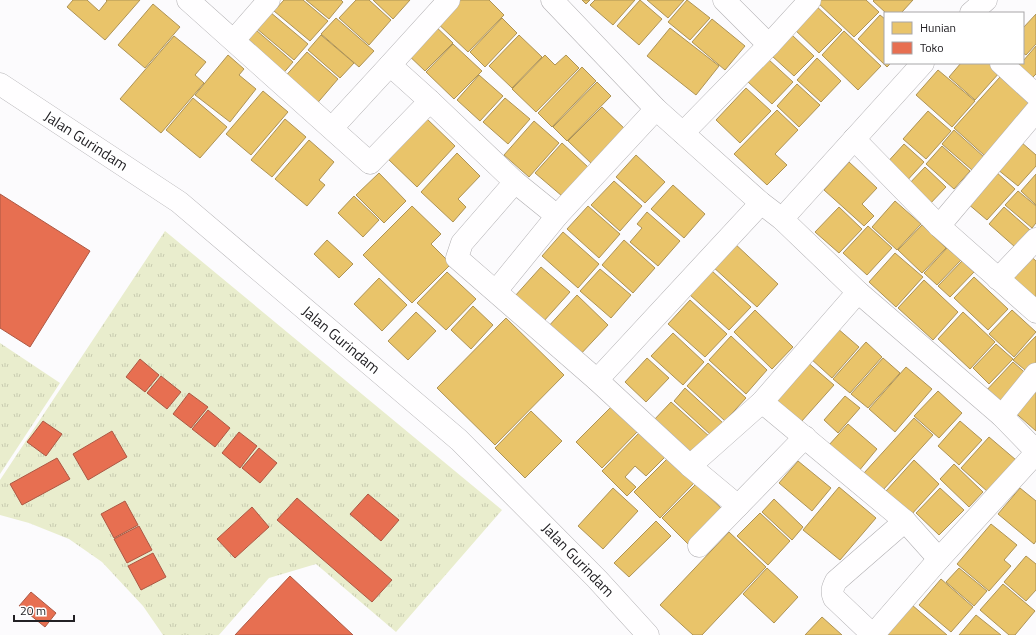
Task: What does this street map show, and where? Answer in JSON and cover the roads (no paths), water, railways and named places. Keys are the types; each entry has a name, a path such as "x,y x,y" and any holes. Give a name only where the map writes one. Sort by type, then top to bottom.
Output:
{"street":[{"path":"188,0 370,163 430,101"},
{"path":"234,40 269,0"},
{"path":"332,128 449,0"},
{"path":"552,0 656,109 761,203 782,219 858,292 1002,416 1036,452 939,559 873,635 834,598 832,593 833,586 836,581 905,521"},
{"path":"724,0 769,44"},
{"path":"683,133 810,0"},
{"path":"972,12 986,0"},
{"path":"782,219 922,64"},
{"path":"1002,64 1036,95"},
{"path":"390,65 516,182 557,216"},
{"name":"Jalan Gurindam","path":"0,84 179,202 459,440 597,579 648,635"},
{"path":"496,291 557,216 656,109"},
{"path":"939,226 1036,111"},
{"path":"854,139 939,226 1036,312"},
{"path":"516,182 462,243 457,257 597,380 690,466 738,506"},
{"path":"597,380 761,203"},
{"path":"998,279 1036,239"},
{"path":"690,466 762,402 858,292"},
{"path":"1002,416 1036,374"},
{"path":"762,402 905,521 939,559"},
{"path":"699,546 805,437"}]}
